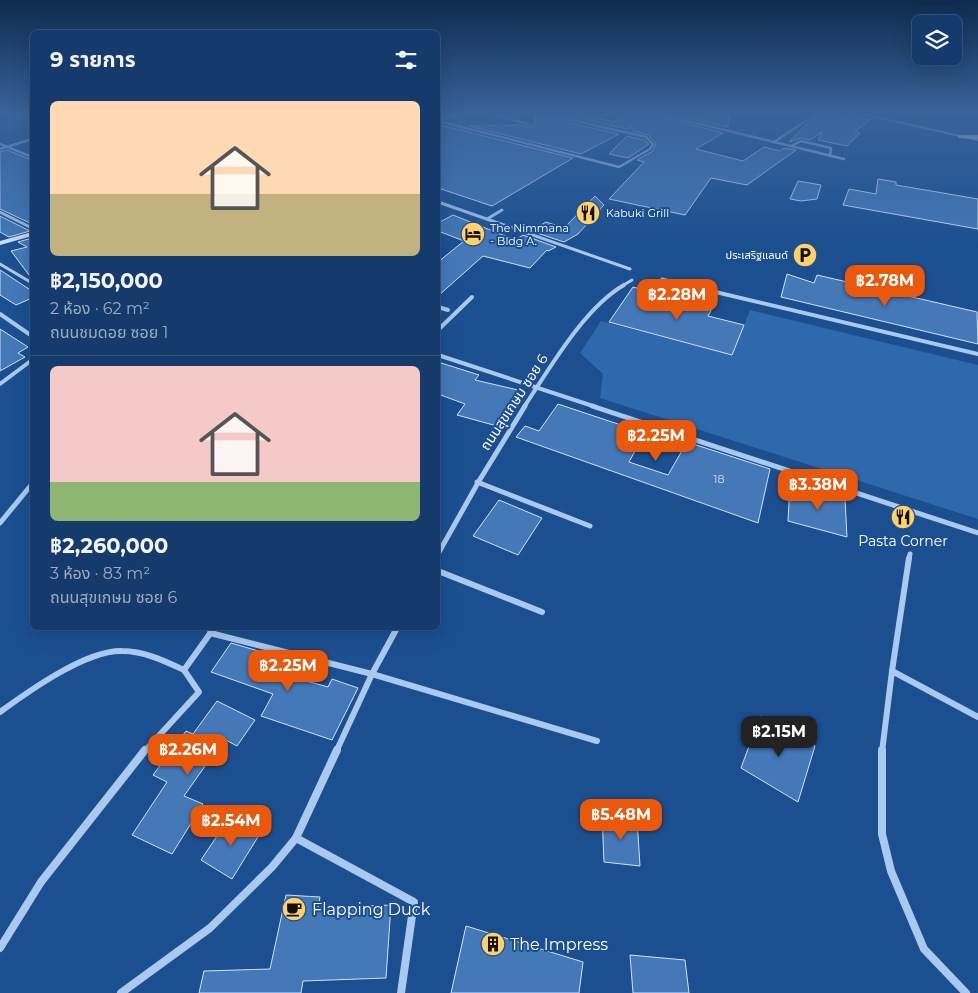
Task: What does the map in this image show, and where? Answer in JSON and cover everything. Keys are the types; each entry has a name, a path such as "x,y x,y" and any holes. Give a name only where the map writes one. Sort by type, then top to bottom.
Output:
{"main road":[{"path":"0,243 30,235"}],"street":[{"path":"589,159 619,167 633,159"},
{"path":"440,203 630,269"},
{"path":"487,219 502,210"},
{"path":"0,212 30,227"},
{"path":"0,264 30,282"},
{"path":"662,279 978,354"},
{"name":"ถนนสุขเกษม ซอย 6","path":"440,550 477,482 536,388 592,310 614,289 632,280"},
{"path":"440,328 472,297"},
{"path":"440,308 448,310"},
{"path":"0,314 30,335"},
{"path":"440,356 978,533"},
{"path":"0,384 30,362"},
{"path":"477,482 590,526"},
{"path":"0,523 30,486"},
{"path":"910,554 882,751 882,834 891,871 924,949 966,993"},
{"path":"440,572 542,612"},
{"path":"184,670 212,630 372,674 597,741"},
{"path":"121,993 210,928 272,867 296,838 372,674 396,630"},
{"path":"0,712 78,663 115,651 151,656 184,670 199,692 133,763 40,882 0,948"},
{"path":"892,671 978,717"},
{"path":"296,838 414,902 401,993"}],"shaded area":[{"path":"750,310 978,365 978,519 600,398 603,374 580,353 601,321 732,355"}],"building":[{"path":"0,159 30,159 30,223 0,209"},
{"path":"440,159 571,159 492,206 440,189"},
{"path":"783,159 747,185 711,178 685,215 609,199 644,162 637,160"},
{"path":"878,179 896,182 896,185 978,199 978,229 843,205 849,189 876,194"},
{"path":"798,181 821,185 817,199 801,201 790,199"},
{"path":"595,196 604,205 578,234 564,242 531,231 546,222 564,228"},
{"path":"453,215 515,240 523,235 556,247 547,250 530,268 483,256 440,294 440,260 464,241 440,232 440,222"},
{"path":"0,216 30,231 9,237 0,232"},
{"path":"30,239 30,276 11,251 27,247 18,242"},
{"path":"0,270 30,290 30,299 16,305 0,295"},
{"path":"787,274 814,283 817,275 977,312 978,344 781,297"},
{"path":"633,287 713,307 708,316 744,325 732,355 609,322"},
{"path":"0,329 28,347 18,353 25,357 0,371"},
{"path":"440,363 479,375 475,380 518,390 497,426 457,415 465,404 440,395"},
{"path":"558,404 645,433 629,462 668,475 687,442 770,469 758,523 516,437 525,426 539,431"},
{"path":"790,485 845,499 847,537 788,521"},
{"path":"499,500 542,518 518,555 473,536"},
{"path":"231,643 286,659 278,673 328,687 332,679 358,688 332,740 261,716 273,694 211,672"},
{"path":"217,701 255,720 237,746 224,739 184,796 203,804 172,854 132,835 167,782 153,775 186,731 193,734"},
{"path":"760,716 815,746 798,802 741,768"},
{"path":"231,815 261,832 232,879 201,860"},
{"path":"602,815 637,819 640,866 604,862"},
{"path":"286,895 320,897 318,908 391,905 386,978 303,981 301,993 199,993 204,971 270,969"},
{"name":"The Impress","path":"466,926 583,962 579,993 451,993"},
{"path":"630,955 685,960 689,993 633,993"}],"place":[{"name":"Kabuki Grill","path":"588,213"},
{"name":"The Nimmana - Bldg A.","path":"473,234"},
{"name":"ประเสริฐแลนด์","path":"805,255"},
{"name":"Pasta Corner","path":"903,517"},
{"name":"Flapping Duck","path":"294,909"},
{"name":"The Impress","path":"493,944"}]}
